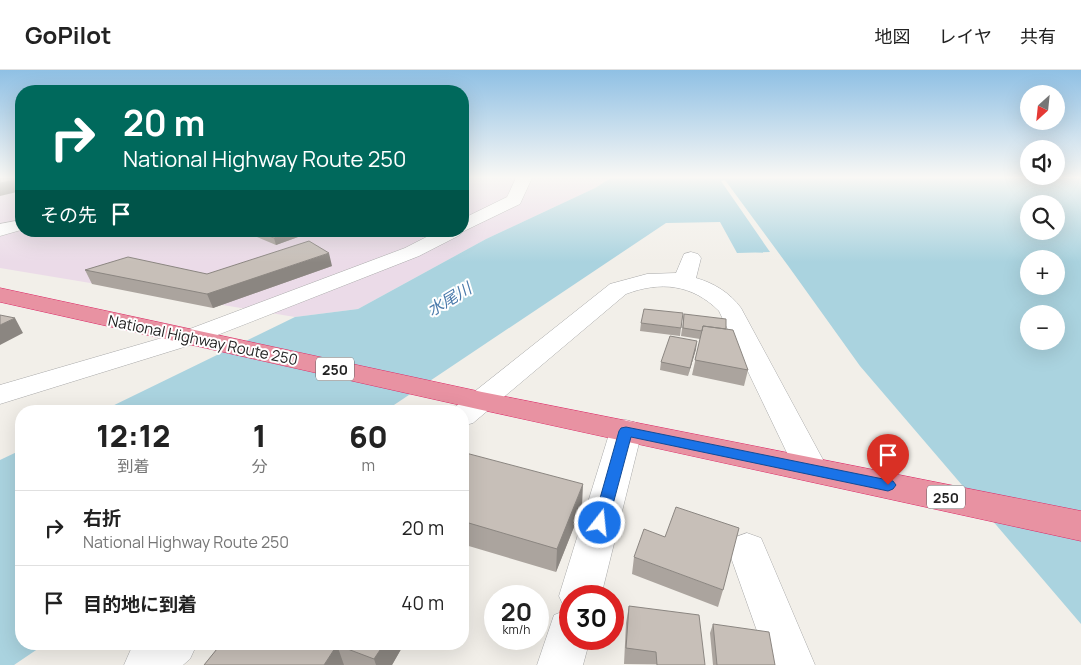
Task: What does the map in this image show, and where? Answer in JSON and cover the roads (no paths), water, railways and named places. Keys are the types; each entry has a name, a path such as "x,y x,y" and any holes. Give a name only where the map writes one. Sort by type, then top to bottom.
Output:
{"highway":[{"name":"National Highway Route 250","path":"0,295 188,338 456,405"},
{"name":"National Highway Route 250","path":"472,409 626,431 1081,526"}],"street":[{"path":"469,222 502,206"},
{"path":"0,230 15,226"},
{"path":"0,395 188,338 412,252 441,237"},
{"path":"472,409 618,289 634,282 687,270 729,308 811,469"},
{"path":"583,585 626,431"},
{"path":"747,549 792,665"},
{"path":"147,665 166,650"},
{"path":"560,665 564,650"}],"water":[{"name":"水尾川","path":"557,206 738,206 770,252 737,253 720,222 666,223 394,405 114,405 295,317 358,309 486,239"},
{"path":"744,206 1020,206 1020,240 1065,240 1065,206 1081,206 1081,624 860,366"},
{"path":"15,453 15,650 36,650 14,665 0,665 0,460"}]}
